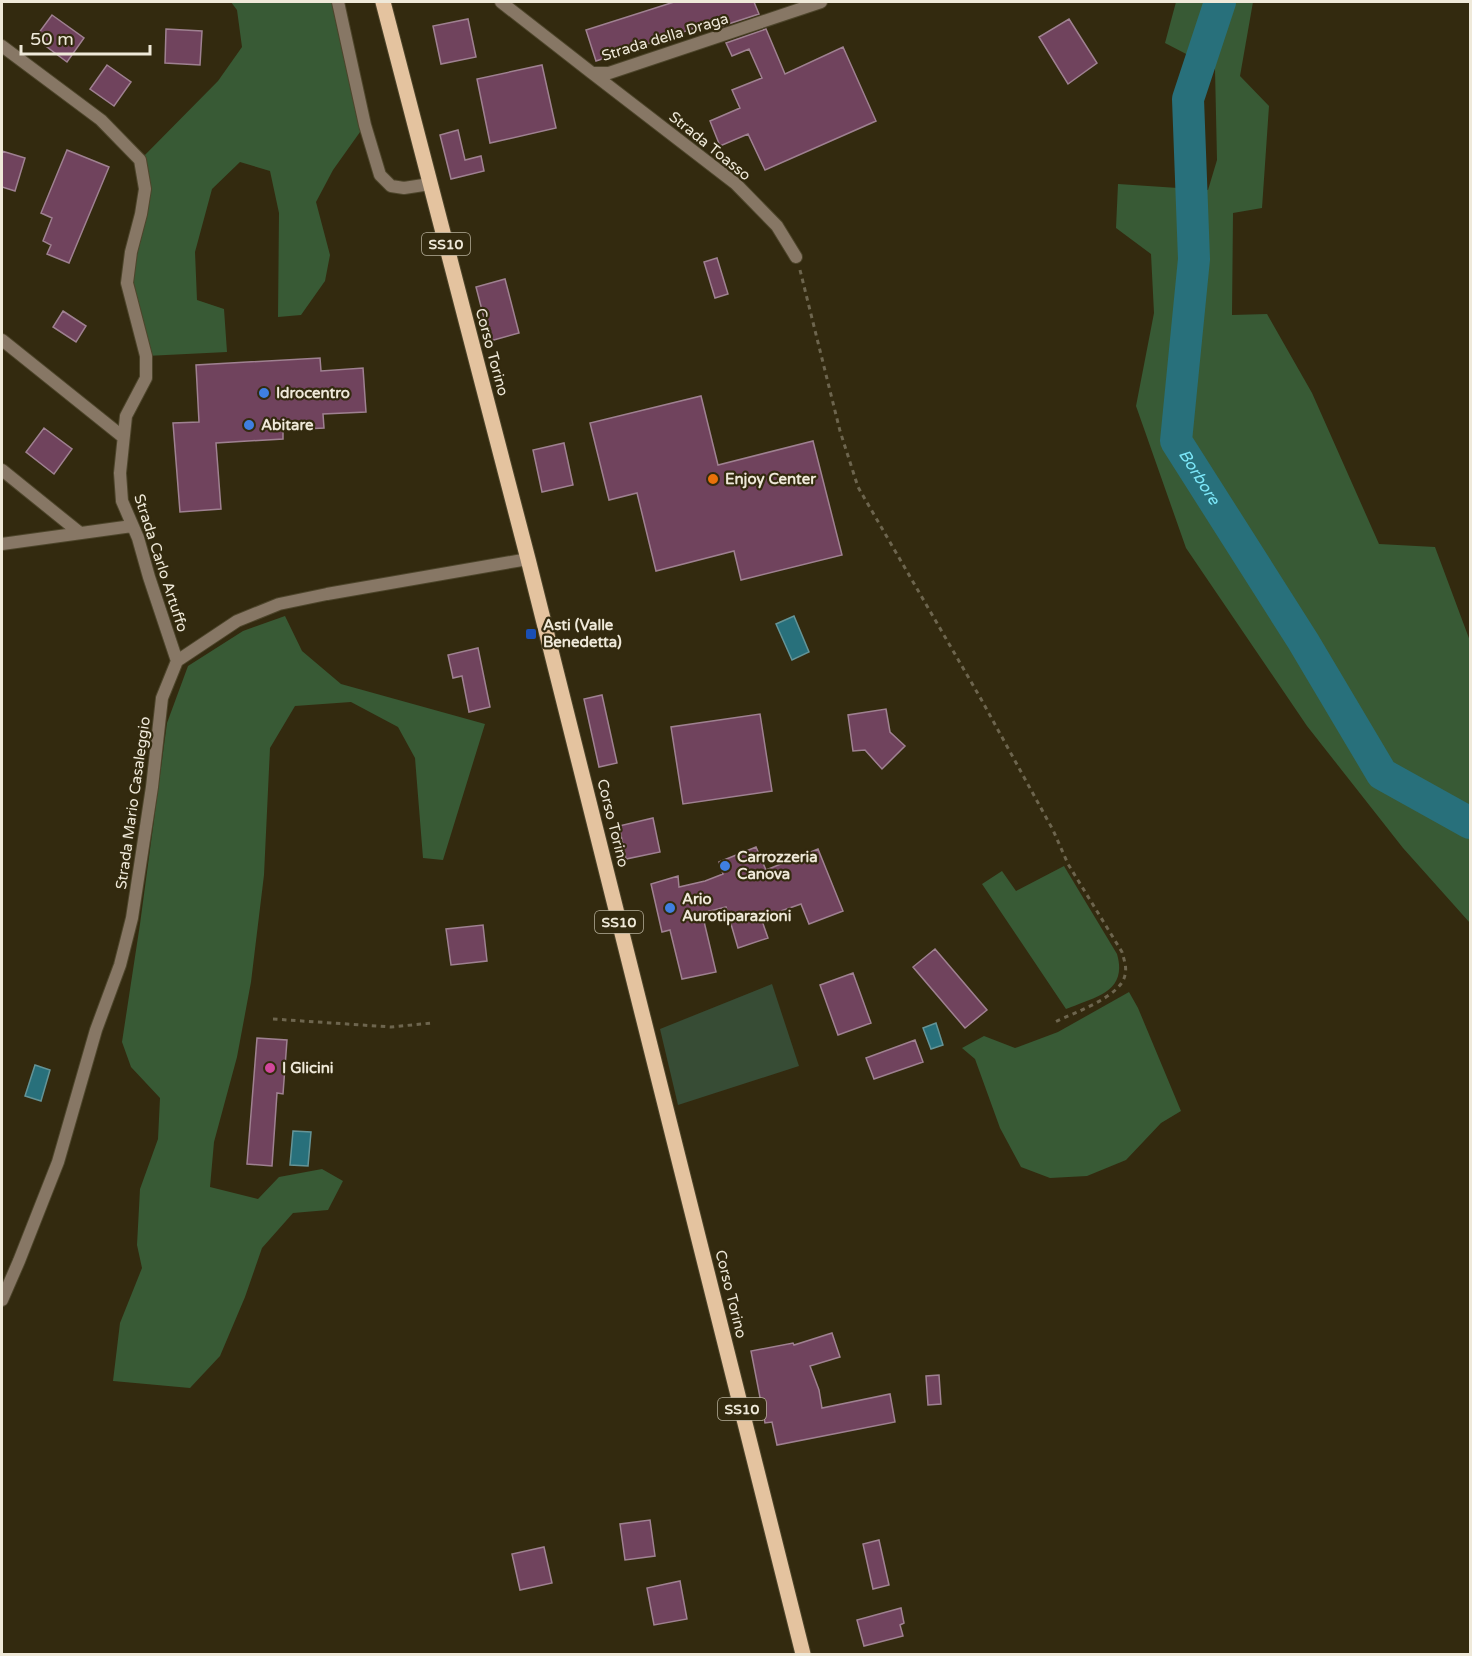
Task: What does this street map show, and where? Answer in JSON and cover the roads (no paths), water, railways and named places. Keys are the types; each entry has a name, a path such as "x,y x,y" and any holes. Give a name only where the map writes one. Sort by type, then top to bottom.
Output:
{"main road":[{"name":"Corso Torino","path":"383,2 528,559 803,1654"}],"street":[{"path":"338,2 365,125 380,175 391,186 404,188 430,184"},
{"name":"Strada della Draga","path":"501,2 592,73 609,73 821,2"},
{"name":"Strada Carlo Artuffo","path":"2,46 101,120 140,160 145,189 131,252 128,283 146,356 146,378 126,416 120,473 122,501 138,538 177,661"},
{"name":"Strada Toasso","path":"592,73 736,184 777,226 796,256"},
{"path":"2,340 123,437"},
{"path":"2,470 80,533"},
{"path":"2,544 132,526"},
{"path":"177,661 237,621 279,604 528,559"},
{"name":"Strada Mario Casaleggio","path":"2,1300 58,1162 96,1030 120,965 133,908 152,787 162,698 177,661"}],"water":[{"path":"794,616 809,652 792,660 776,624"},
{"path":"936,1023 943,1045 931,1049 923,1028"},
{"path":"35,1065 50,1070 41,1101 25,1096"},
{"path":"293,1131 311,1132 308,1166 290,1165"}],"waterway":[{"name":"Borbore","path":"1220,2 1188,99 1194,259 1176,441 1303,641 1382,774 1470,823"}],"place":[{"name":"Idrocentro","path":"264,393"},
{"name":"Abitare","path":"249,425"},
{"name":"Enjoy Center","path":"713,479"},
{"name":"Asti (Valle Benedetta)","path":"531,634"},
{"name":"Carrozzeria Canova","path":"725,866"},
{"name":"Ario Aurotiparazioni","path":"670,908"},
{"name":"I Glicini","path":"270,1068"}]}
